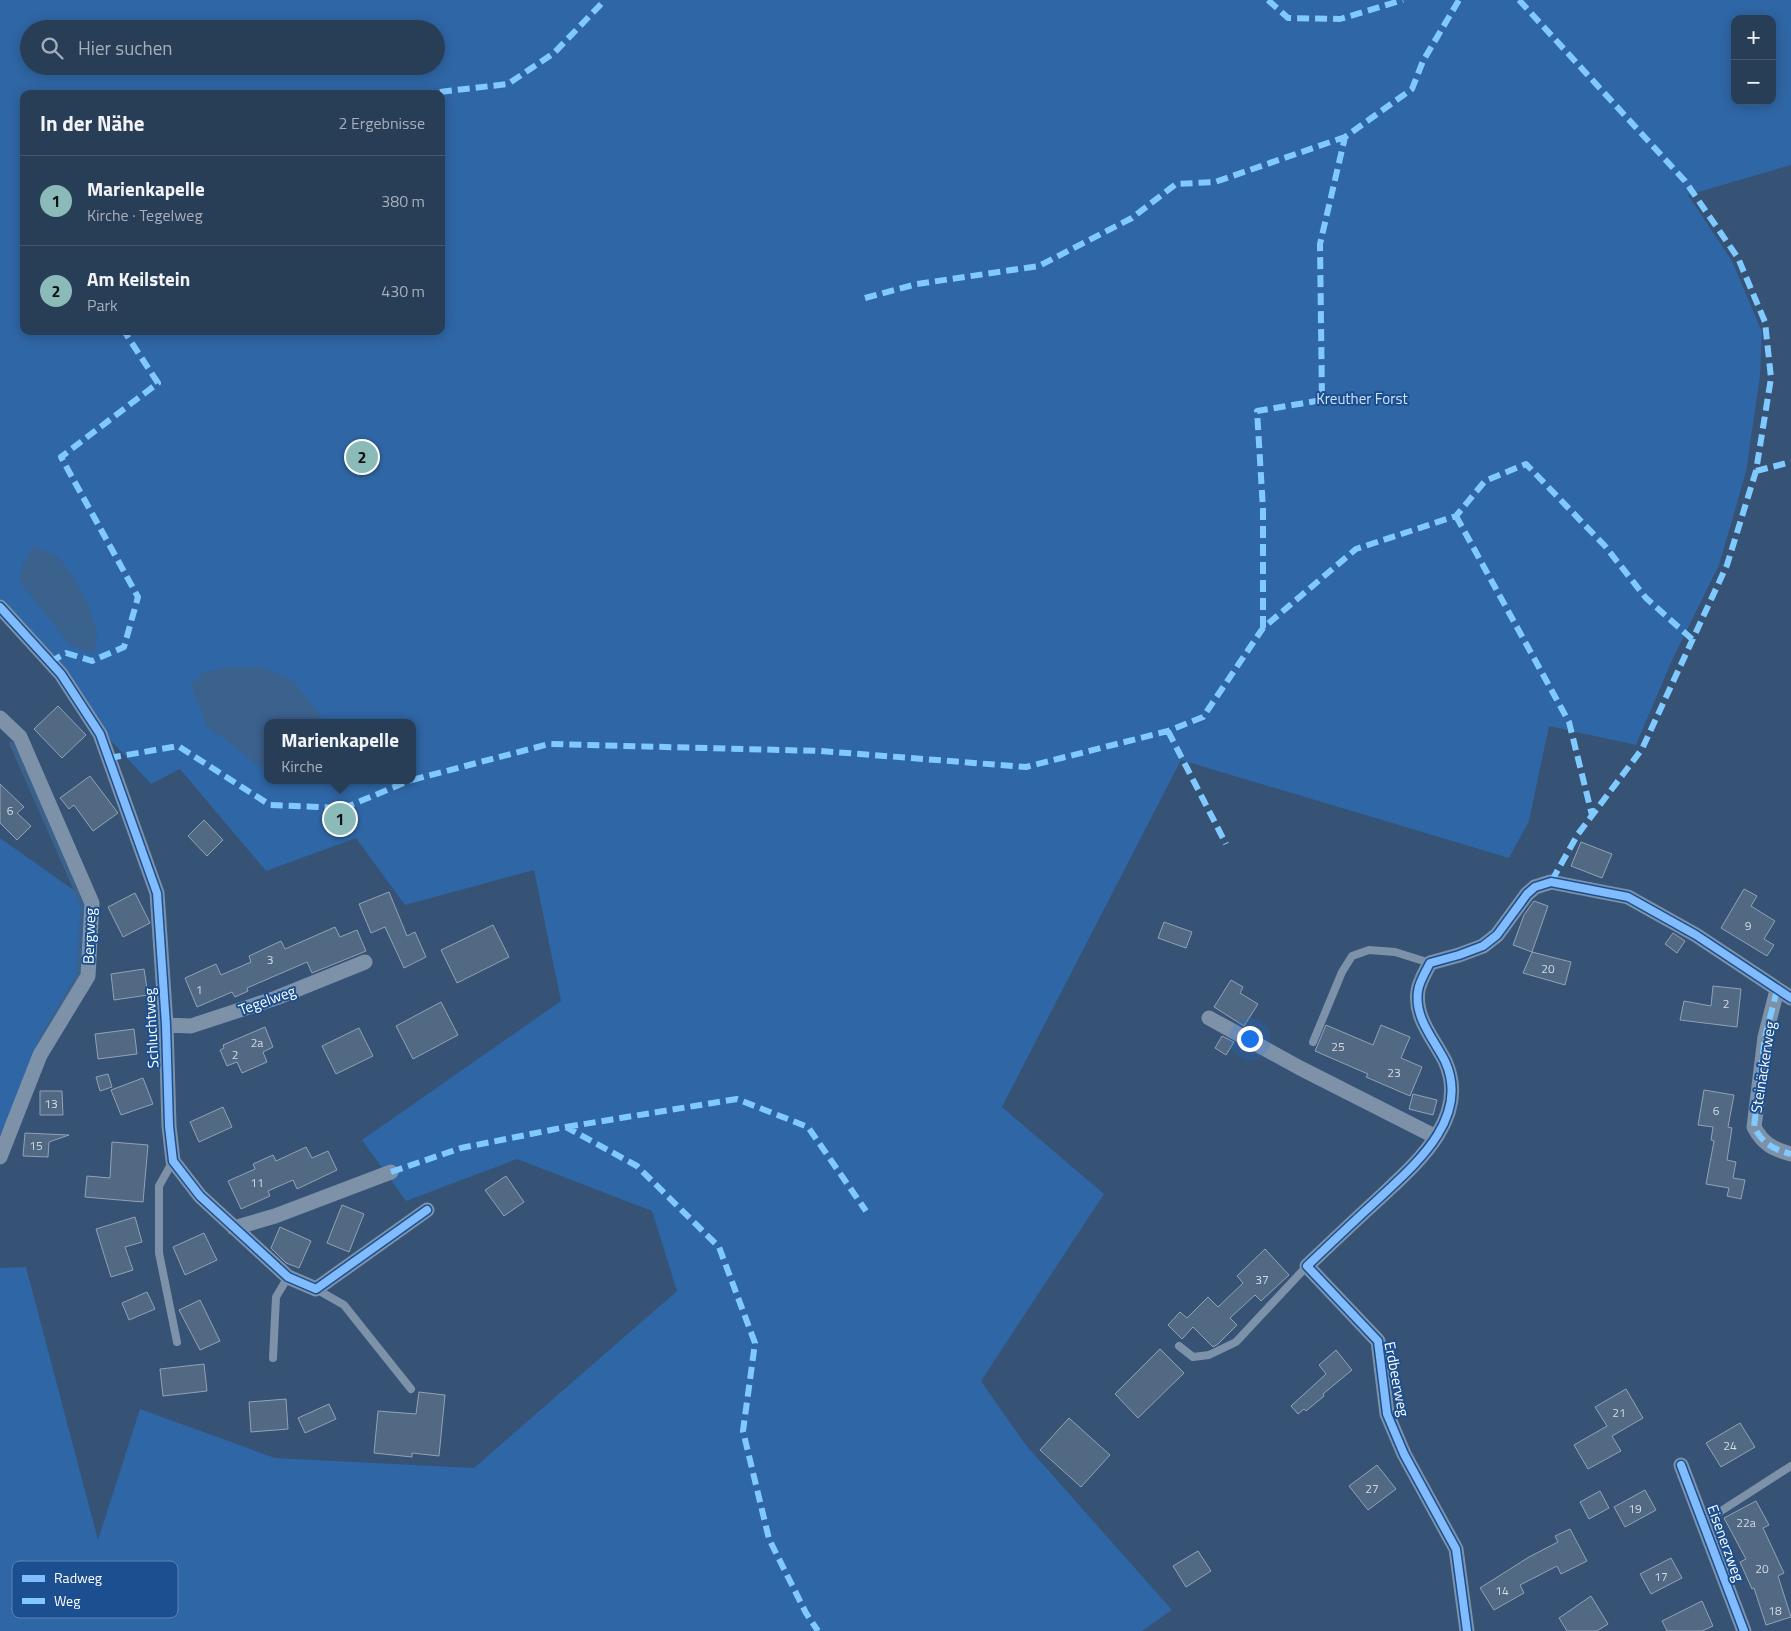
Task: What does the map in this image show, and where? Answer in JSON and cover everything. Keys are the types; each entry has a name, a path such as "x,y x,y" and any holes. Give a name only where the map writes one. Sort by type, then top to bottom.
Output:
{"street":[{"name":"Schluchtweg","path":"0,608 61,674 100,734 157,893 166,1025 169,1126 174,1161 200,1196 288,1277 316,1289"},
{"name":"Bergweg","path":"0,718 20,737 92,903 88,976 40,1054 0,1157"},
{"path":"1307,1266 1421,1159 1444,1123 1452,1098 1445,1062 1427,1032 1419,1010 1418,990 1430,963 1459,956 1483,946 1497,935 1534,887 1551,882 1628,897 1696,935 1791,998"},
{"name":"Tegelweg","path":"166,1025 191,1026 276,998 365,962"},
{"name":"Steinäckerweg","path":"1777,990 1765,1037 1754,1127 1760,1140 1772,1148 1791,1154"},
{"path":"1208,1018 1300,1068 1436,1137"},
{"path":"234,1228 275,1216 391,1172"},
{"path":"316,1289 428,1210"},
{"name":"Erdbeerweg","path":"1307,1266 1378,1341 1387,1414 1404,1454 1456,1549 1467,1631"},
{"name":"Eisenerzweg","path":"1681,1465 1744,1631"}],"lane":[{"path":"1313,1042 1342,972 1352,956 1369,950 1394,952 1430,963"},
{"path":"174,1161 160,1186 159,1253 177,1342"},
{"path":"1178,1346 1193,1357 1209,1355 1236,1342 1307,1266"},
{"path":"273,1358 276,1297 288,1277"},
{"path":"316,1289 344,1305 411,1389"},
{"path":"1704,1522 1791,1466"}],"green space":[{"name":"Kreuther Forst","path":"0,0 1791,0 1791,165 1688,195 1732,261 1762,332 1760,376 1746,472 1719,565 1673,658 1636,745 1549,726 1529,821 1509,858 1181,760 1002,1107 1104,1194 981,1381 1025,1444 1172,1610 1142,1631 0,1631 0,1268 26,1267 98,1540 140,1409 275,1458 474,1468 677,1291 652,1211 517,1159 406,1201 362,1140 561,1001 534,870 405,905 356,838 266,871 180,769 151,784 103,732 0,607"},
{"path":"0,838 92,903 88,976 40,1055 0,1135"}],"shaded area":[{"path":"34,546 58,557 73,576 90,608 97,635 94,654 70,645 20,582 22,565"},
{"path":"229,667 265,668 293,681 323,719 264,719 264,770 207,726 191,685 204,672"}],"building":[{"path":"58,706 86,735 62,758 34,729"},
{"path":"90,776 118,813 93,831 74,805 69,809 60,798"},
{"path":"0,784 24,807 17,813 31,826 17,840 0,823"},
{"path":"204,820 223,840 207,856 188,836"},
{"path":"1581,842 1612,854 1602,878 1571,866"},
{"path":"1744,889 1757,896 1751,906 1775,921 1764,939 1774,945 1767,956 1721,928"},
{"path":"389,892 407,936 415,932 426,957 404,968 385,927 371,933 359,904"},
{"path":"135,893 150,923 123,937 108,907"},
{"path":"1534,901 1548,906 1532,952 1513,945 1524,915"},
{"path":"1164,922 1192,932 1186,948 1158,938"},
{"path":"493,925 509,957 457,983 441,950"},
{"path":"335,927 340,937 357,930 366,951 312,973 307,962 247,988 248,991 235,997 232,992 197,1007 185,978 216,964 221,975 251,962 249,956 281,941 285,949"},
{"path":"1673,933 1685,941 1677,953 1665,944"},
{"path":"1532,952 1571,962 1565,985 1523,973"},
{"path":"144,969 148,995 114,1000 111,974"},
{"path":"1231,980 1243,987 1240,993 1258,1004 1244,1026 1214,1007"},
{"path":"1713,986 1741,989 1737,1027 1680,1020 1684,1001 1711,1006"},
{"path":"441,1002 458,1035 413,1059 396,1026"},
{"path":"1326,1025 1373,1045 1381,1025 1410,1037 1401,1058 1422,1067 1410,1096 1366,1077 1368,1074 1315,1051"},
{"path":"265,1027 273,1047 263,1052 267,1062 242,1073 237,1062 227,1066 220,1050 224,1048 223,1045"},
{"path":"359,1028 373,1056 336,1074 322,1046"},
{"path":"134,1029 137,1054 98,1059 95,1034"},
{"path":"1222,1036 1234,1042 1226,1055 1215,1048"},
{"path":"108,1074 112,1087 100,1091 96,1077"},
{"path":"143,1078 153,1104 121,1115 111,1090"},
{"path":"1704,1090 1734,1095 1728,1127 1732,1128 1727,1160 1736,1162 1733,1178 1745,1180 1741,1199 1727,1196 1729,1188 1706,1184 1714,1141 1711,1140 1713,1127 1698,1125"},
{"path":"40,1091 62,1091 63,1115 40,1115"},
{"path":"1413,1094 1437,1100 1433,1115 1409,1109"},
{"path":"223,1107 232,1127 199,1142 190,1122"},
{"path":"25,1133 69,1135 49,1142 48,1157 23,1156"},
{"path":"112,1142 148,1145 143,1202 85,1197 87,1176 110,1178"},
{"path":"306,1147 312,1158 328,1151 337,1170 297,1189 293,1180 268,1191 270,1196 241,1209 228,1181 255,1169 253,1164 273,1155 276,1161"},
{"path":"506,1176 524,1202 504,1216 485,1190"},
{"path":"342,1205 364,1214 349,1252 327,1243"},
{"path":"135,1217 142,1242 125,1247 133,1270 111,1277 96,1229"},
{"path":"280,1227 311,1241 299,1268 286,1263 271,1248"},
{"path":"204,1233 217,1260 185,1275 173,1247"},
{"path":"1265,1249 1289,1275 1261,1301 1255,1295 1230,1318 1237,1325 1218,1344 1213,1347 1193,1327 1182,1339 1168,1325 1180,1312 1187,1318 1208,1297 1218,1307 1243,1283 1237,1276"},
{"path":"147,1292 155,1309 129,1320 122,1303"},
{"path":"200,1300 220,1341 200,1350 179,1310"},
{"path":"1160,1349 1184,1373 1138,1418 1115,1394"},
{"path":"1336,1350 1352,1370 1306,1411 1304,1409 1298,1414 1291,1406 1326,1374 1319,1365"},
{"path":"204,1364 207,1391 163,1396 160,1369"},
{"path":"1626,1389 1643,1418 1612,1436 1621,1451 1588,1469 1574,1445 1607,1426 1595,1407"},
{"path":"419,1392 445,1395 439,1456 412,1453 412,1457 374,1453 378,1411 416,1414"},
{"path":"286,1399 288,1429 251,1432 249,1402"},
{"path":"329,1404 336,1419 305,1433 298,1418"},
{"path":"1069,1418 1110,1455 1081,1487 1040,1450"},
{"path":"1740,1423 1755,1447 1721,1467 1706,1443"},
{"path":"1377,1465 1396,1489 1368,1510 1349,1486"},
{"path":"1645,1490 1656,1510 1625,1527 1614,1507"},
{"path":"1600,1491 1609,1508 1589,1519 1580,1502"},
{"path":"1756,1501 1769,1525 1763,1528 1784,1573 1778,1576 1791,1617 1766,1625 1754,1588 1752,1589 1740,1562 1746,1559 1724,1518"},
{"path":"1570,1529 1587,1561 1561,1574 1557,1566 1520,1585 1524,1593 1494,1610 1480,1588 1529,1557 1558,1542 1555,1536"},
{"path":"1198,1551 1211,1571 1186,1587 1173,1566"},
{"path":"1671,1558 1682,1578 1651,1594 1640,1574"},
{"path":"1591,1596 1608,1624 1597,1631 1567,1631 1559,1618"},
{"path":"1702,1601 1713,1626 1702,1631 1667,1631 1662,1621"}],"waterway":[{"path":"12,744 83,905 79,975 39,1043"}],"marked path":[{"path":"445,91 508,84 554,53 605,0"},
{"path":"1268,0 1288,18 1340,19 1403,0"},
{"path":"1263,628 1263,509 1257,411 1322,400 1320,244 1345,137 1412,89 1423,61 1459,0"},
{"path":"1519,0 1685,181 1738,258 1765,322 1771,378 1756,471 1727,565 1642,749 1578,834 1551,882"},
{"path":"865,298 917,284 1039,266 1132,218 1176,184 1215,182 1345,137"},
{"path":"50,662 66,653 92,661 124,647 138,597 61,457 158,383 127,335"},
{"path":"1756,471 1791,462"},
{"path":"416,779 549,744 821,751 1026,767 1168,731 1203,717 1263,628 1356,549 1456,516 1485,481 1526,464 1605,546 1646,598 1693,640"},
{"path":"1456,516 1569,722 1592,815"},
{"path":"1168,731 1226,844"},
{"path":"109,758 178,746 270,805 344,808 401,784"},
{"path":"1777,990 1765,1037 1754,1127 1761,1138 1769,1145 1791,1154"},
{"path":"566,1127 737,1099 808,1127 866,1211"},
{"path":"391,1172 461,1148 566,1127 637,1166 719,1247 755,1343 743,1431 769,1539 806,1613 818,1631"}],"cycle path":[{"path":"0,607 61,674 100,734 157,893 166,1025 169,1126 173,1161 200,1196 288,1277 316,1289 427,1210"},
{"path":"1467,1631 1456,1549 1404,1454 1387,1414 1378,1341 1307,1266 1420,1158 1434,1141 1444,1123 1450,1103 1451,1083 1445,1061 1422,1019 1418,1001 1420,984 1430,963 1483,946 1497,935 1527,894 1535,887 1551,882 1628,897 1696,935 1791,998"},
{"path":"1681,1465 1744,1631"}],"place":[{"name":"Am Keilstein","path":"362,457"},
{"name":"Marienkapelle","path":"340,819"}]}
